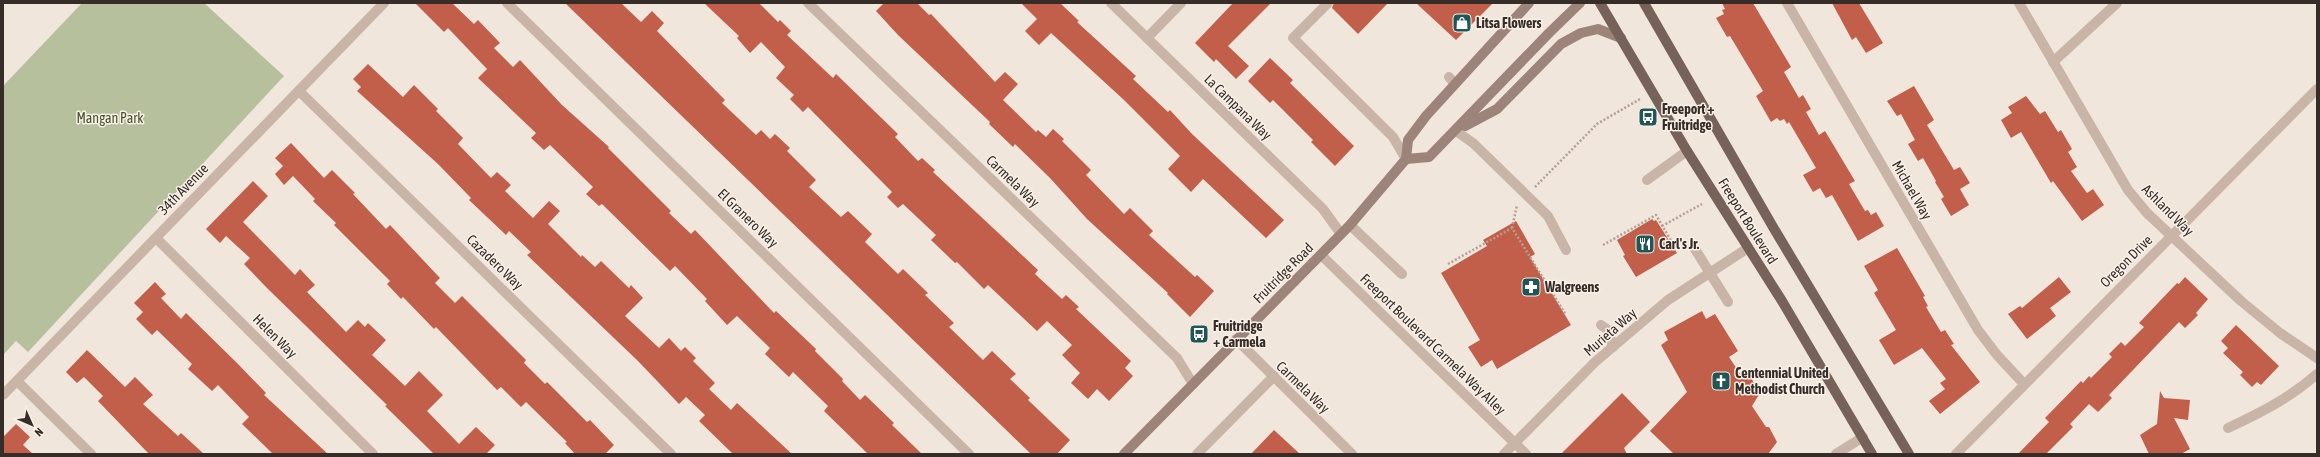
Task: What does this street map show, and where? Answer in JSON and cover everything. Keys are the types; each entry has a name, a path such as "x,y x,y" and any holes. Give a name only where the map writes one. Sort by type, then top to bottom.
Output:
{"main road":[{"path":"1529,3 1452,81 1423,113 1408,140 1406,159 1429,156 1456,131 1549,33 1580,3"},
{"name":"Freeport Boulevard","path":"1600,3 1687,151 1782,301 1872,454"},
{"name":"Freeport Boulevard","path":"1644,3 1773,226 1909,454"},
{"path":"1456,131 1497,109 1561,44 1581,33 1598,29 1621,38"},
{"name":"Fruitridge Road","path":"1124,454 1350,225 1406,159"}],"street":[{"name":"34th Avenue","path":"3,395 384,3"},
{"name":"El Granero Way","path":"507,3 968,454"},
{"name":"Carmela Way","path":"808,3 1177,358 1193,384"},
{"name":"La Campana Way","path":"1111,3 1320,206 1341,234"},
{"path":"1147,38 1181,3"},
{"path":"1328,3 1293,38 1393,137 1406,159"},
{"name":"Michael Way","path":"1787,3 1978,330 1996,355 2024,384"},
{"name":"Ashland Way","path":"2019,3 2128,190 2147,213 2241,301 2280,333 2317,358"},
{"path":"2053,62 2117,3"},
{"name":"Oregon Drive","path":"1956,454 2317,89"},
{"name":"Cazadero Way","path":"299,91 671,454"},
{"path":"1456,131 1473,143 1548,216 1566,250"},
{"path":"1647,180 1687,151"},
{"path":"1350,225 1402,274"},
{"name":"Helen Way","path":"156,238 373,454"},
{"name":"Murieta Way","path":"1504,454 1595,362 1668,300 1748,248"},
{"path":"1695,249 1711,272 1728,302"},
{"name":"Freeport Boulevard Carmela Way Alley","path":"1321,255 1526,454"},
{"path":"1601,325 1608,330 1613,347"},
{"name":"Carmela Way","path":"1236,339 1352,454"},
{"path":"2228,428 2270,408 2300,388 2317,374"},
{"path":"1197,454 1274,376"},
{"path":"17,381 91,454"},
{"path":"1836,454 1863,437"}],"path":[{"path":"1566,315 1512,228 1517,205 1597,124 1640,99"},
{"path":"1513,201 1517,205"},
{"path":"1662,226 1702,204"},
{"path":"1603,245 1656,215 1673,244"},
{"path":"1448,264 1512,228"}],"green space":[{"name":"Mangan Park","path":"82,3 204,3 284,76 28,352 16,341 3,355 3,86"}],"building":[{"path":"415,3 452,3 474,24 478,20 500,43 494,48 513,67 520,60 562,105 609,147 608,148 671,211 669,213 691,234 695,230 774,313 776,311 816,349 815,351 843,379 842,381 860,400 865,395 894,423 892,425 922,454 868,454 824,411 828,406 793,372 789,377 765,354 770,348 737,316 727,325 705,301 707,299 675,266 670,271 602,204 599,206 586,194 593,187 550,145 544,150 531,138 536,133 478,78 487,69 448,28 444,32"},
{"path":"565,3 621,3 641,22 652,11 664,23 657,31 725,100 722,103 756,135 761,130 770,139 775,134 790,148 787,151 816,180 809,187 841,217 848,211 872,234 865,242 898,274 903,269 928,293 925,295 954,323 949,327 983,360 992,351 1016,374 1010,379 1030,398 1028,400 1070,440 1057,454 1031,454"},
{"path":"704,3 759,3 778,22 780,20 791,31 787,35 833,78 836,74 898,134 895,137 918,161 922,158 935,170 933,172 1038,270 1035,274 1062,299 1066,295 1079,307 1076,309 1131,361 1125,368 1133,376 1109,401 1097,389 1088,399 1071,383 1080,373 1062,355 1072,345 1047,321 1037,331 988,285 984,289 957,262 955,263 931,240 936,235 903,204 898,208 887,197 892,192 808,107 803,112 790,99 794,95 776,78 785,67 761,42 750,53 737,38 739,36"},
{"path":"884,3 917,3 929,15 931,14 995,82 1005,72 1018,84 1003,100 1036,132 1038,130 1046,137 1053,129 1064,139 1062,141 1091,170 1086,175 1124,214 1130,208 1153,231 1149,235 1195,277 1197,275 1214,291 1190,317 1167,294 1168,293 1087,219 1050,178 1015,144 1013,147 989,124 990,122 898,35 876,11"},
{"path":"1021,3 1060,3 1079,21 1077,22 1136,76 1133,79 1168,112 1170,110 1192,134 1284,220 1266,238 1203,179 1191,192 1168,169 1180,156 1124,100 1051,33 1039,45 1025,31 1037,19"},
{"path":"1233,3 1271,3 1228,46 1249,66 1236,79 1216,59 1214,62 1195,43"},
{"path":"1334,3 1388,3 1358,34 1332,8"},
{"path":"1416,3 1493,3 1456,40"},
{"path":"1722,3 1753,3 1791,67 1784,72 1799,98 1803,95 1811,109 1806,112 1819,135 1825,131 1855,181 1849,184 1865,211 1868,210 1871,215 1876,212 1884,226 1858,241 1832,195 1826,198 1820,188 1813,192 1803,175 1816,168 1789,122 1787,124 1784,119 1780,121 1777,118 1771,122 1756,96 1763,91 1730,36 1727,37 1716,18 1724,14 1722,10 1725,9"},
{"path":"1832,3 1859,3 1883,43 1866,53 1856,37 1852,40"},
{"path":"1270,58 1293,80 1290,83 1354,146 1335,166 1311,142 1313,140 1273,100 1270,103 1248,81"},
{"path":"368,64 403,97 414,85 438,109 436,111 463,138 458,144 491,178 497,172 511,185 505,191 533,218 549,201 560,211 548,224 581,257 582,255 595,267 601,261 629,288 631,285 643,298 625,316 659,348 669,338 681,351 685,347 696,358 693,361 715,383 709,389 731,410 737,403 792,454 733,454 699,421 705,415 686,397 679,404 638,361 527,255 531,252 509,231 506,235 469,200 471,198 438,164 357,91 361,87 353,79"},
{"path":"1914,86 1934,120 1927,125 1954,170 1960,167 1970,183 1960,189 1969,205 1951,216 1941,199 1944,197 1923,158 1918,161 1908,144 1915,140 1901,114 1897,116 1887,101"},
{"path":"2026,96 2040,114 2045,111 2058,132 2061,130 2072,149 2068,152 2077,167 2071,171 2087,193 2093,189 2104,205 2082,221 2053,181 2051,183 2021,132 2011,138 2001,120 2012,113 2008,107"},
{"path":"291,143 324,178 332,170 355,193 353,194 386,229 390,225 440,278 435,283 455,303 462,296 526,360 524,363 545,384 547,382 587,422 590,420 614,445 605,454 575,454 565,443 567,442 526,402 521,407 501,387 497,390 436,327 434,329 403,297 401,299 387,284 390,281 334,225 336,223 313,201 315,199 293,176 284,185 275,174 283,166 275,158"},
{"path":"253,181 268,196 243,222 295,275 300,269 315,285 307,292 346,332 358,320 365,327 368,323 386,340 372,355 405,386 419,371 443,395 427,411 459,444 476,427 495,445 486,454 434,454 385,406 387,405 244,264 250,258 226,236 220,243 206,229"},
{"name":"Carl's Jr.","path":"1652,219 1654,221 1656,220 1677,253 1636,277 1623,256 1625,255 1617,240"},
{"name":"Walgreens","path":"1516,221 1535,254 1530,257 1571,325 1497,369 1492,360 1481,367 1468,347 1480,340 1441,273 1487,246 1483,240"},
{"path":"1897,248 1925,296 1923,297 1928,306 1926,307 1941,332 1945,330 1954,344 1951,345 1980,382 1940,414 1929,401 1945,389 1940,383 1946,379 1922,348 1894,365 1879,340 1896,330 1874,293 1878,290 1864,266"},
{"path":"2059,277 2071,292 2050,308 2056,316 2027,339 2008,314 2020,306 2022,308"},
{"path":"2185,277 2208,299 2196,313 2198,315 2185,328 2179,322 2109,395 2112,398 2098,412 2089,404 2070,424 2073,427 2046,454 2018,454 2049,422 2045,418 2081,381 2083,383 2089,376 2091,378 2112,357 2109,354 2121,342 2125,346 2144,327 2139,323 2177,283 2179,284"},
{"path":"155,282 166,294 161,298 181,319 186,313 266,393 264,395 328,454 273,454 242,424 249,417 218,385 212,391 188,369 192,364 157,330 152,335 136,319 143,312 134,303"},
{"path":"1702,311 1706,319 1715,314 1738,351 1729,357 1743,378 1751,378 1760,393 1752,406 1766,427 1769,427 1777,442 1768,454 1674,454 1650,431 1687,392 1661,345 1668,340 1664,332"},
{"path":"2236,325 2279,366 2261,385 2257,382 2252,387 2240,375 2243,372 2223,353 2228,348 2221,341"},
{"path":"87,350 125,387 135,377 153,395 143,404 178,436 181,433 204,454 149,454 98,401 103,396 84,377 77,383 66,372"},
{"path":"2160,391 2164,398 2190,400 2188,420 2174,418 2190,449 2181,454 2149,454 2140,435 2157,424"},
{"path":"1622,393 1650,422 1624,448 1627,454 1561,454"},
{"path":"16,424 30,437 23,445 33,454 3,454 3,437"},
{"path":"1274,430 1300,454 1251,454"}],"place":[{"name":"Litsa Flowers","path":"1462,23"},
{"name":"Freeport + Fruitridge","path":"1648,117"},
{"name":"Carl's Jr.","path":"1645,244"},
{"name":"Walgreens","path":"1531,287"},
{"name":"Fruitridge + Carmela","path":"1199,334"},
{"name":"Centennial United Methodist Church","path":"1721,381"}]}
